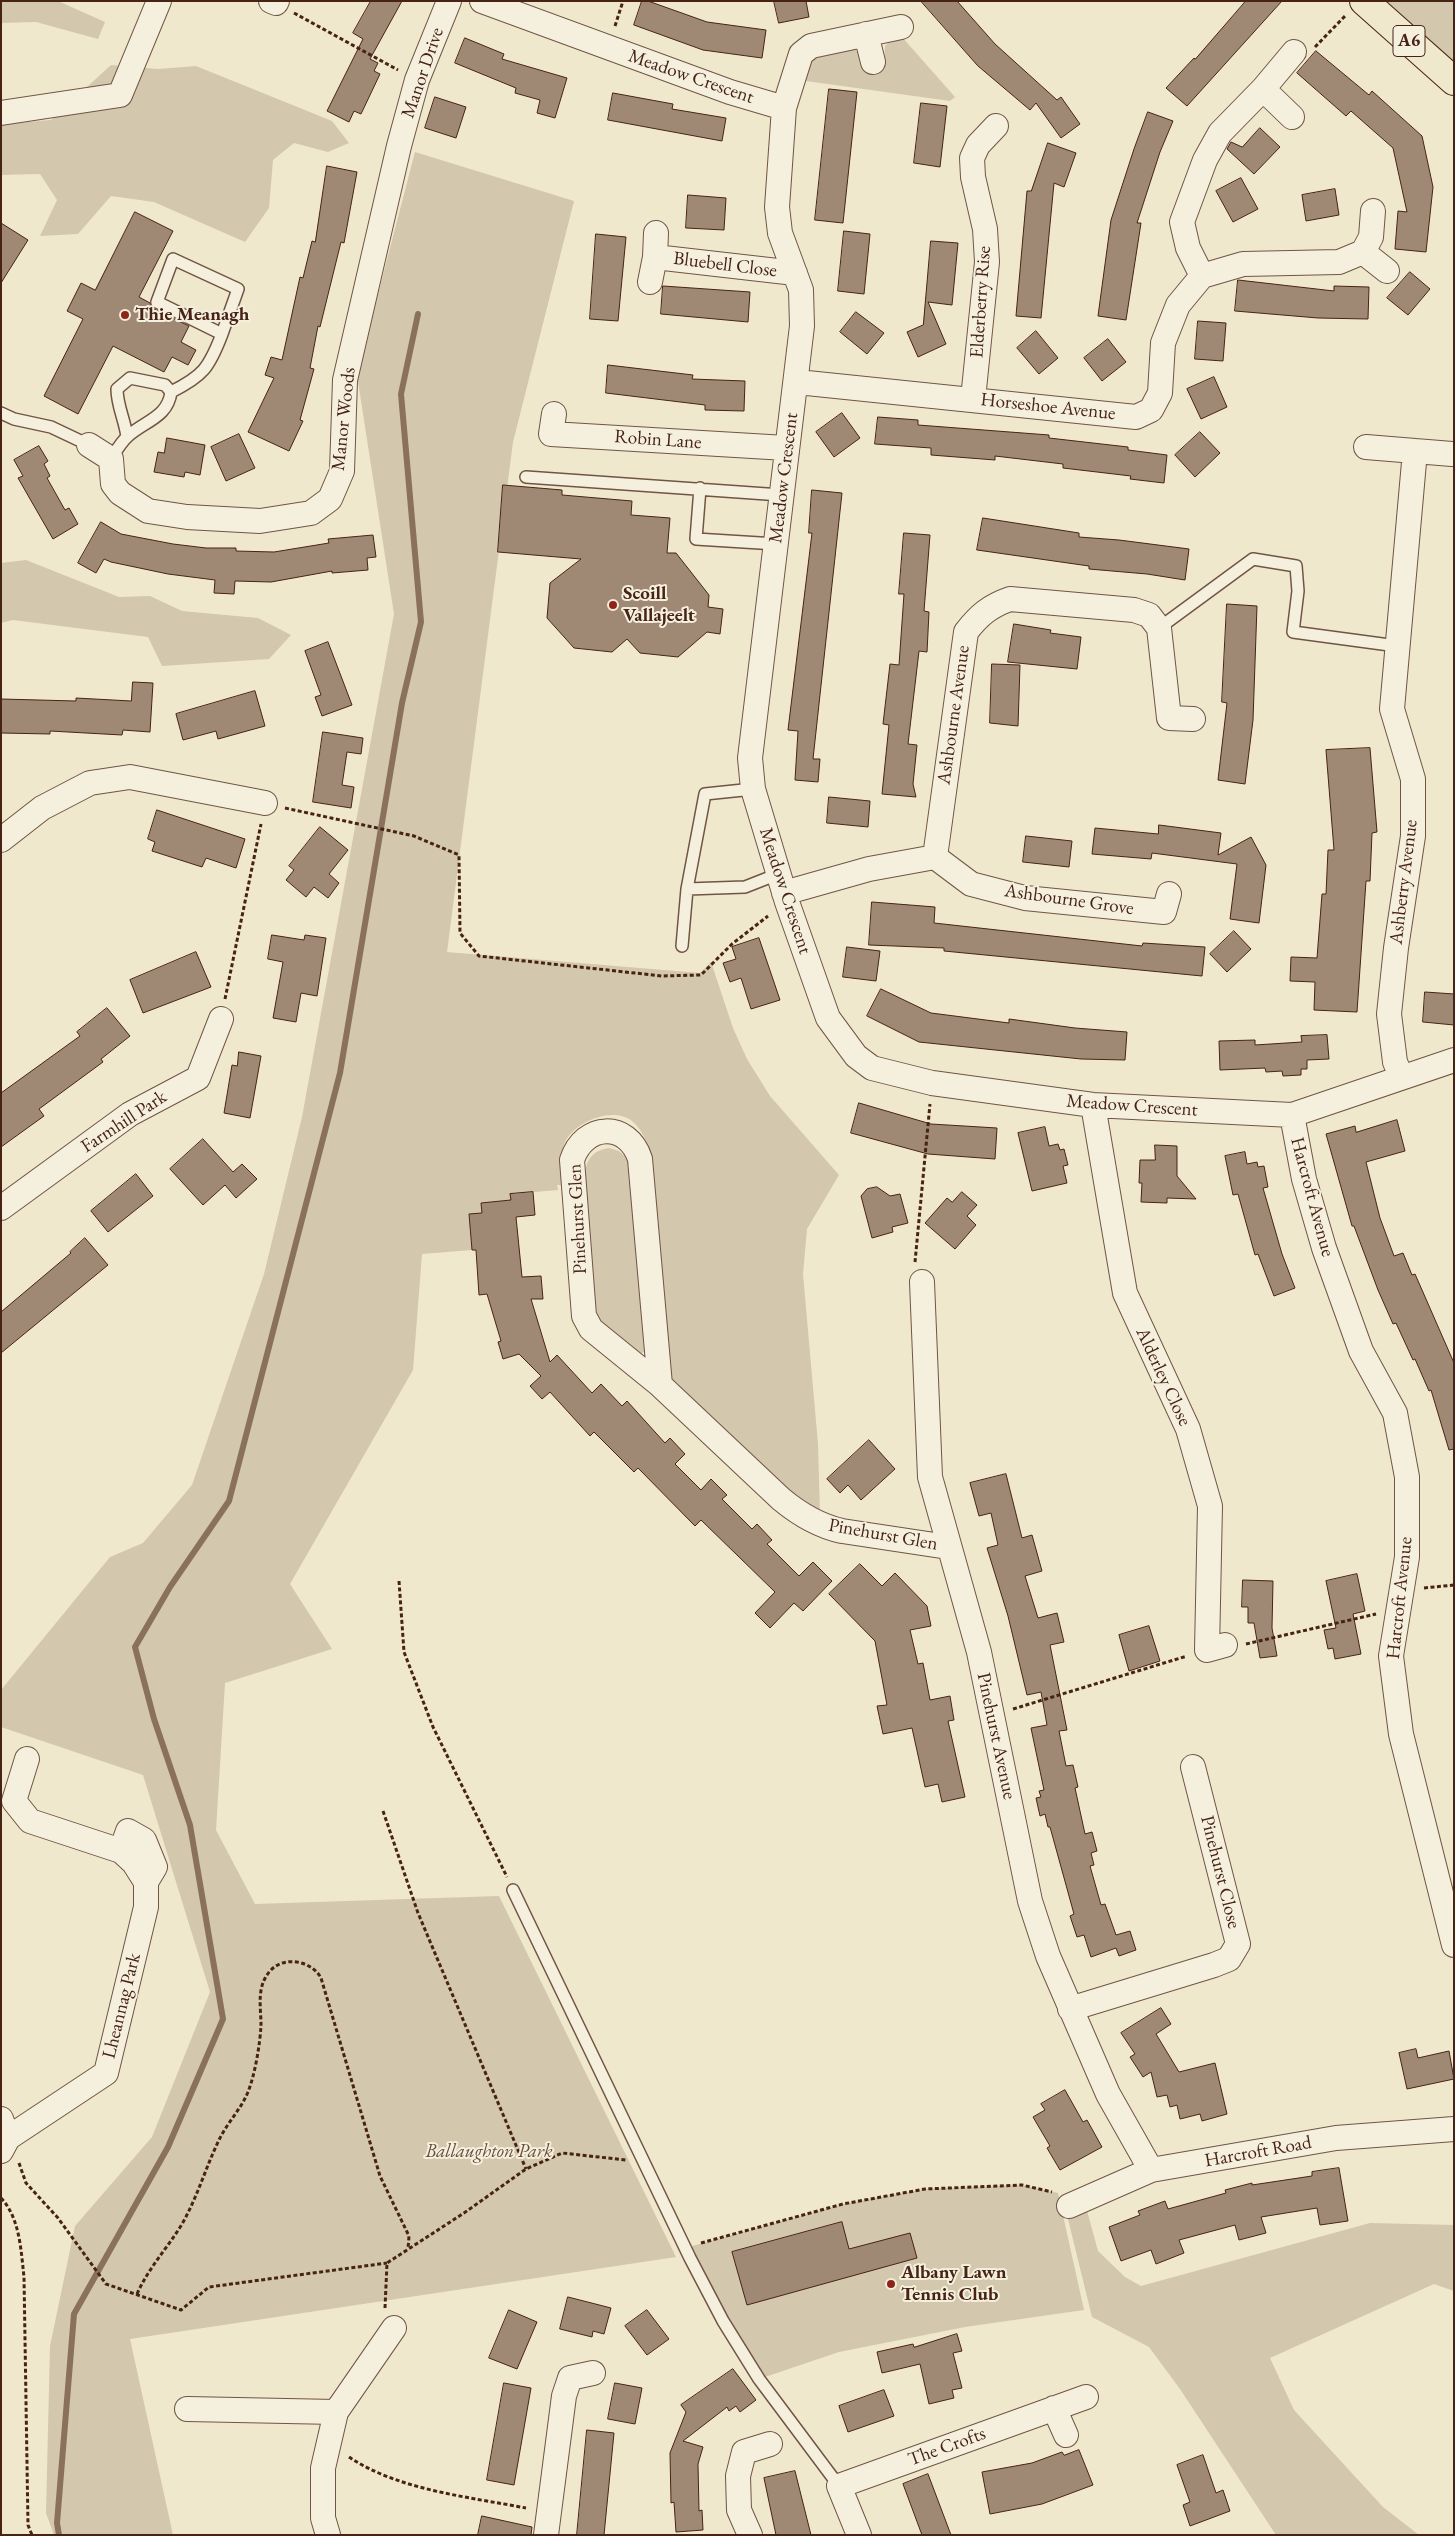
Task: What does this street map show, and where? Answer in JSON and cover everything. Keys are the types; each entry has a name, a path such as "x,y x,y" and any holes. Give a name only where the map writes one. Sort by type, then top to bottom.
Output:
{"highway":[{"name":"A6","path":"1364,1 1454,81"}],"street":[{"path":"1,113 120,95 159,1"},
{"name":"Manor Drive","path":"399,146 417,80 449,1"},
{"path":"491,3 606,38"},
{"name":"Meadow Crescent","path":"901,27 811,46 801,54 784,108 777,207 780,233 801,290 802,326 750,758 753,789 783,889 828,1018 856,1056 872,1068 932,1083 1093,1105 1292,1115 1401,1076 1454,1060"},
{"path":"866,34 873,62"},
{"name":"Meadow Crescent","path":"606,38 730,92 784,108"},
{"path":"1294,52 1263,89 1220,132 1205,160 1182,222 1188,248 1202,276 1243,264 1339,262 1363,252 1370,236 1373,211"},
{"path":"1263,89 1292,117"},
{"name":"Elderberry Rise","path":"973,399 988,262 986,229 973,177 972,158 978,145 997,126"},
{"name":"Manor Woods","path":"111,458 113,484 120,493 148,511 187,517 260,521 311,513 330,499 342,471 345,380 399,146"},
{"name":"Bluebell Close","path":"650,282 656,233"},
{"path":"1363,252 1387,271"},
{"name":"Bluebell Close","path":"654,257 795,273"},
{"name":"Horseshoe Avenue","path":"796,384 807,383 973,399 1136,417 1151,410 1160,393 1163,343 1178,305 1202,276"},
{"name":"Robin Lane","path":"554,414 551,434 786,448"},
{"path":"89,445 111,458"},
{"path":"1366,447 1452,454"},
{"name":"Ashberry Avenue","path":"1401,1076 1395,1062 1389,1014 1396,948 1413,836 1413,779 1392,710 1415,451"},
{"name":"Ashbourne Avenue","path":"935,857 966,632 978,617 992,606 1010,599 1134,610 1149,615 1159,628"},
{"path":"1159,628 1161,717 1193,719"},
{"path":"1,840 42,808 90,783 130,776 265,804"},
{"path":"783,889 870,869 935,857"},
{"name":"Ashbourne Grove","path":"935,857 971,884 1025,898 1164,912 1169,894"},
{"name":"Farmhill Park","path":"1,1208 130,1114 198,1078 221,1019"},
{"name":"Alderley Close","path":"1093,1105 1125,1293 1188,1429 1210,1506 1207,1650"},
{"name":"Harcroft Avenue","path":"1292,1115 1304,1179 1324,1248 1361,1351 1396,1413 1407,1477 1407,1557 1391,1656 1401,1734 1454,1945"},
{"name":"Pinehurst Glen","path":"660,1385 638,1151 626,1137 605,1131 592,1134 579,1144 572,1160 584,1316 591,1329 660,1385 781,1499 817,1523 842,1531 948,1547"},
{"name":"Pinehurst Avenue","path":"922,1282 928,1457 935,1500 973,1630 993,1715 1030,1901 1045,1948 1108,2094 1131,2139 1151,2170"},
{"name":"Lheannag Park","path":"4,2136 106,2072 146,1907 146,1882 134,1863 121,1851 30,1821 14,1801 27,1759"},
{"name":"Pinehurst Close","path":"1070,2009 1229,1959 1238,1944 1193,1767"},
{"name":"Harcroft Road","path":"1069,2206 1151,2170 1336,2138 1454,2129"},
{"path":"328,2535 323,2518 323,2478 328,2444 336,2412 389,2336"},
{"path":"548,2525 564,2396 565,2372 594,2373"},
{"name":"The Crofts","path":"839,2486 1086,2397"},
{"path":"1054,2408 1066,2435"},
{"path":"187,2409 336,2412"},
{"path":"750,2535 739,2510 738,2476 733,2453 770,2444"},
{"path":"839,2486 859,2535"}],"lane":[{"path":"171,392 194,380 212,362 222,334 238,289 173,258 157,302 222,334"},
{"path":"111,458 127,437 165,410 170,403 171,392 165,385 130,378 122,382 117,389 117,403 125,423 127,437"},
{"path":"1,414 14,419 51,427 89,445"},
{"path":"526,477 781,495"},
{"path":"700,488 696,540 776,544"},
{"path":"1159,628 1253,558 1296,566 1298,592 1293,632 1397,646"},
{"path":"682,946 687,890 705,794 753,789"},
{"path":"687,890 746,886 783,889"},
{"path":"513,1890 723,2321 759,2379 839,2486"}],"path":[{"path":"606,38 623,1"},
{"path":"275,2 417,80"},
{"path":"221,1019 265,804 414,836 459,855 460,934 479,956 662,976 701,975 783,889"},
{"path":"922,1282 914,1260 932,1083"},
{"path":"399,1581 404,1652 432,1727 513,1890"},
{"path":"993,1715 1207,1650 1248,1644 1454,1585"},
{"path":"383,1811 418,1913 526,2169"},
{"path":"137,2294 154,2261 189,2211 219,2139 247,2094 255,2067 261,2025 260,1995 266,1976 271,1969 283,1963 310,1964 320,1978 380,2176 408,2236 408,2249"},
{"path":"4,2136 26,2182 58,2218 106,2284 181,2310 209,2287 386,2263 526,2169 562,2153 644,2162"},
{"path":"686,2248 843,2204 925,2189 1022,2185 1058,2193 1069,2206"},
{"path":"1,2198 13,2219 18,2234 24,2277 28,2525 32,2535"},
{"path":"386,2263 389,2336"},
{"path":"328,2444 368,2470 548,2525"}],"green space":[{"path":"1,1 58,1 105,22 98,39 36,22 1,23"},
{"path":"1386,1 1454,1 1454,61"},
{"path":"902,37 955,97 950,101 806,81 808,64 814,57 853,49 884,64 885,46 891,40"},
{"path":"111,65 158,69 196,66 332,121 349,143 328,152 294,143 273,160 269,208 245,242 154,202 111,196 78,234 40,236 57,200 40,174 1,175 1,124 51,120"},
{"name":"Ballaughton Park","path":"415,152 574,201 513,442 447,952 700,973 711,962 733,1028 747,1059 770,1096 839,1175 807,1229 803,1274 818,1444 820,1514 793,1498 670,1379 652,1162 645,1140 640,1130 632,1121 614,1115 605,1116 595,1118 577,1128 563,1147 562,1169 564,1185 557,1185 558,1190 511,1194 511,1200 481,1203 482,1213 469,1214 472,1250 422,1254 413,1370 290,1584 332,1649 225,1683 216,1830 255,1904 499,1896 676,2257 130,2339 173,2535 54,2535 46,2513 50,2346 75,2226 152,2137 210,1992 143,1775 1,1727 1,1690 110,1557 143,1543 192,1485 264,1274 302,1117 394,614 357,375"},
{"path":"26,560 119,597 150,596 182,611 258,618 291,635 269,659 162,666 148,637 13,620 1,623 1,563"},
{"path":"609,1148 619,1151 630,1161 646,1350 641,1354 638,1354 595,1318 585,1172 592,1155 600,1150"},
{"name":"Albany Lawn Tennis Club","path":"1022,2185 1058,2193 1084,2310 965,2327 839,2352 759,2379 685,2248 843,2204 925,2189"},
{"path":"1086,2207 1098,2251 1125,2277 1141,2286 1370,2223 1454,2225 1454,2291 1434,2284 1270,2358 1294,2410 1383,2507 1419,2535 1276,2535 1180,2389 1149,2347 1092,2317 1066,2211"}],"building":[{"path":"371,1 402,1 370,59 378,63 374,71 380,74 361,114 354,111 349,122 327,111 363,39 353,33"},
{"path":"642,1 648,1 707,22 766,30 762,58 703,50 634,25"},
{"path":"774,1 806,1 809,17 779,23"},
{"path":"921,1 957,1 995,44 1057,100 1061,97 1080,124 1061,138 1036,103 1030,110 978,66"},
{"path":"1246,1 1282,1 1187,106 1166,88 1195,59"},
{"path":"465,38 504,54 502,59 567,78 555,118 537,113 540,100 515,93 516,88 455,63"},
{"path":"1316,51 1369,95 1372,91 1422,136 1433,187 1426,252 1395,249 1398,211 1407,212 1393,148 1351,111 1346,116 1297,73"},
{"path":"829,89 857,92 843,223 815,220"},
{"path":"613,93 673,104 672,109 726,118 722,141 608,120"},
{"path":"435,97 466,107 456,138 425,128"},
{"path":"921,103 947,106 940,167 914,163"},
{"path":"1148,112 1173,121 1160,152 1137,223 1141,223 1126,320 1098,316 1111,220"},
{"path":"1260,128 1280,147 1254,174 1227,149 1231,142 1242,147"},
{"path":"1048,143 1076,153 1064,187 1054,183 1041,318 1016,316 1027,191 1031,191"},
{"path":"327,166 357,172 344,243 341,242 320,327 318,326 310,368 314,369 300,420 303,421 289,451 248,432 274,378 265,375 271,357 282,360 300,277 303,278 312,241 315,242"},
{"path":"1241,178 1258,209 1233,222 1216,191"},
{"path":"1335,189 1339,215 1306,221 1302,195"},
{"path":"688,195 726,198 724,230 686,228"},
{"name":"Thie Meanagh","path":"135,212 173,231 139,297 150,303 154,309 189,326 181,342 196,350 188,365 172,357 164,372 113,346 78,414 44,396 83,319 67,311 81,283 95,290"},
{"path":"1,223 28,240 1,283"},
{"path":"844,231 870,234 864,294 838,291"},
{"path":"596,234 626,237 618,321 590,319"},
{"path":"931,241 958,243 952,305 928,302 946,344 918,357 907,332 923,325"},
{"path":"1410,272 1430,289 1408,315 1387,298"},
{"path":"1238,280 1334,291 1334,286 1369,287 1368,319 1318,318 1235,311"},
{"path":"663,286 750,292 748,322 661,314"},
{"path":"856,312 884,333 867,354 840,332"},
{"path":"1198,321 1226,323 1223,361 1195,359"},
{"path":"1036,331 1058,358 1039,374 1017,348"},
{"path":"1108,339 1126,362 1102,381 1084,358"},
{"path":"608,365 693,375 692,379 745,381 744,411 705,410 705,405 606,393"},
{"path":"1214,377 1227,407 1201,419 1187,389"},
{"path":"842,413 860,438 834,457 816,432"},
{"path":"878,417 918,420 918,425 1049,435 1049,438 1128,447 1128,450 1167,455 1164,483 1130,479 1131,476 1063,468 1063,464 995,456 995,460 931,455 931,448 875,444"},
{"path":"1200,432 1220,453 1195,477 1175,455"},
{"path":"239,434 255,468 226,481 211,447"},
{"path":"167,438 205,445 200,475 185,472 184,477 154,472 158,452 164,453"},
{"path":"39,446 48,461 44,464 50,476 47,478 65,510 69,508 78,524 53,539 18,478 23,476 14,460"},
{"path":"503,485 562,490 562,495 632,501 631,515 670,518 667,553 676,553 709,595 708,607 723,609 720,634 707,632 678,657 640,653 627,639 612,652 574,648 547,618 550,583 581,559 498,552"},
{"path":"812,490 842,493 813,759 820,759 818,782 795,780 798,731 788,730 812,533 809,533"},
{"path":"983,518 1079,533 1079,537 1189,549 1185,580 1147,574 1089,569 1089,566 977,550"},
{"path":"101,522 121,534 173,544 206,548 236,548 236,551 274,552 329,543 328,539 373,535 376,557 367,558 368,570 332,573 332,571 271,582 235,581 234,594 214,593 215,580 168,574 104,559 96,573 78,563"},
{"path":"904,533 930,535 924,611 929,612 927,652 919,651 908,744 917,745 913,784 916,797 882,794 889,725 883,724 890,664 899,665 904,594 899,594"},
{"path":"1227,604 1257,606 1253,720 1245,784 1218,780 1227,703 1222,702"},
{"path":"1014,624 1051,630 1050,633 1081,637 1077,669 1008,662"},
{"path":"328,642 352,705 322,716 315,697 321,695 305,651"},
{"path":"992,664 1020,665 1018,726 990,723"},
{"path":"133,682 153,683 150,732 123,730 122,735 50,731 50,734 1,733 1,699 76,701 76,698 131,701"},
{"path":"255,691 265,726 218,739 216,731 183,740 176,714"},
{"path":"323,732 363,738 361,754 347,752 342,785 354,787 351,808 313,802"},
{"path":"1370,748 1377,832 1372,833 1370,881 1366,881 1357,1012 1314,1010 1315,982 1290,981 1291,957 1317,958 1322,894 1326,894 1328,850 1334,850 1326,750"},
{"path":"829,797 870,801 868,827 827,823"},
{"path":"157,810 245,839 236,868 206,858 202,867 152,851 155,842 148,839"},
{"path":"1159,825 1221,833 1218,855 1251,837 1266,865 1259,923 1230,919 1237,864 1152,853 1151,859 1092,854 1095,828 1158,834"},
{"path":"320,827 348,850 329,874 339,883 328,898 314,887 306,897 286,880 294,870 289,866"},
{"path":"1026,836 1072,841 1069,867 1023,862"},
{"path":"872,902 935,907 934,923 1142,946 1143,943 1205,947 1202,976 944,951 944,948 869,945"},
{"path":"1234,931 1251,949 1227,972 1210,954"},
{"path":"272,935 304,940 305,935 326,938 317,996 301,993 296,1022 273,1018 283,962 268,959"},
{"path":"759,938 780,1000 751,1009 741,978 730,982 723,963 736,959 732,947"},
{"path":"847,947 880,951 876,981 843,977"},
{"path":"196,952 211,987 143,1013 130,980"},
{"path":"881,989 931,1013 1009,1023 1009,1019 1075,1028 1127,1032 1125,1060 1081,1059 919,1042 867,1016"},
{"path":"1425,992 1454,994 1454,1025 1423,1022"},
{"path":"107,1008 130,1036 101,1059 103,1062 39,1109 44,1116 1,1147 1,1093 80,1036 77,1032"},
{"path":"1327,1035 1329,1059 1307,1060 1307,1069 1301,1069 1301,1075 1283,1076 1282,1071 1266,1072 1265,1068 1220,1070 1219,1041 1255,1040 1255,1045 1302,1042 1301,1036"},
{"path":"239,1052 261,1056 250,1118 224,1113 232,1065 237,1066"},
{"path":"859,1103 931,1124 997,1128 995,1159 928,1154 851,1133"},
{"path":"1397,1120 1405,1151 1366,1162 1380,1218 1394,1256 1403,1253 1412,1275 1415,1274 1454,1363 1454,1449 1449,1450 1431,1390 1429,1391 1396,1323 1393,1324 1354,1226 1352,1226 1326,1134 1355,1126 1356,1132"},
{"path":"1045,1127 1049,1146 1058,1144 1060,1150 1064,1149 1068,1165 1063,1166 1067,1183 1032,1191 1018,1133"},
{"path":"203,1139 233,1172 242,1164 257,1179 236,1198 225,1185 203,1205 170,1169"},
{"path":"1155,1145 1177,1146 1177,1176 1196,1199 1167,1198 1167,1203 1141,1202 1142,1183 1139,1183 1140,1160 1155,1160"},
{"path":"1245,1152 1247,1164 1257,1162 1258,1167 1264,1166 1268,1187 1263,1188 1282,1254 1295,1288 1274,1296 1258,1254 1255,1255 1238,1194 1233,1195 1225,1156"},
{"path":"136,1174 153,1196 108,1232 91,1211"},
{"path":"877,1187 890,1196 900,1194 908,1223 892,1227 893,1232 872,1238 861,1196 867,1189"},
{"path":"533,1192 535,1215 516,1217 522,1277 541,1276 543,1299 531,1299 550,1362 557,1355 592,1393 601,1384 622,1406 627,1401 665,1443 670,1438 685,1454 675,1464 701,1490 711,1479 727,1495 722,1499 752,1529 757,1524 772,1540 767,1544 799,1576 813,1562 832,1581 803,1611 794,1603 770,1628 755,1613 775,1592 701,1520 695,1526 638,1468 634,1472 594,1432 590,1436 550,1392 542,1399 530,1386 541,1376 519,1354 503,1359 498,1342 501,1341 487,1294 479,1295 476,1250 472,1250 469,1214 482,1213 481,1203 511,1200 510,1194"},
{"path":"962,1192 977,1205 967,1216 976,1225 955,1249 925,1223 947,1198 952,1202"},
{"path":"85,1238 108,1265 1,1353 1,1312 71,1253"},
{"path":"869,1440 895,1469 861,1500 848,1485 840,1493 827,1479"},
{"path":"1006,1474 1022,1538 1032,1535 1042,1571 1025,1576 1038,1618 1057,1613 1064,1642 1050,1645 1067,1730 1059,1731 1066,1766 1073,1765 1078,1787 1075,1788 1085,1834 1092,1832 1097,1851 1091,1853 1094,1865 1090,1866 1101,1905 1105,1904 1116,1935 1130,1931 1136,1950 1119,1956 1116,1948 1091,1957 1084,1935 1077,1937 1070,1916 1074,1914 1050,1827 1048,1827 1045,1814 1040,1816 1036,1798 1041,1797 1039,1791 1044,1790 1031,1728 1047,1725 1041,1692 1027,1695 1008,1616 987,1548 998,1545 991,1513 979,1516 970,1483"},
{"path":"860,1564 882,1586 895,1573 927,1606 931,1626 910,1630 918,1664 923,1663 930,1700 950,1696 954,1720 948,1721 965,1797 942,1802 938,1784 925,1787 912,1728 883,1734 877,1706 887,1705 875,1641 829,1594"},
{"path":"1357,1574 1365,1611 1353,1614 1361,1654 1335,1659 1333,1648 1328,1649 1324,1630 1336,1628 1326,1581"},
{"path":"1243,1580 1273,1581 1272,1628 1277,1656 1260,1658 1254,1623 1248,1623 1248,1607 1242,1607"},
{"path":"1149,1626 1160,1661 1129,1671 1119,1635"},
{"path":"1161,2008 1171,2024 1156,2034 1179,2072 1215,2063 1227,2114 1202,2121 1200,2114 1180,2119 1177,2105 1170,2107 1167,2095 1157,2097 1151,2072 1143,2077 1130,2057 1135,2054 1121,2033"},
{"path":"1416,2049 1418,2058 1449,2051 1454,2079 1407,2089 1399,2053"},
{"path":"1065,2090 1083,2122 1087,2120 1102,2147 1060,2170 1047,2148 1050,2146 1033,2117 1045,2110 1041,2104"},
{"path":"1339,2168 1348,2221 1320,2225 1317,2208 1261,2217 1266,2233 1239,2240 1235,2225 1179,2240 1184,2253 1156,2264 1151,2250 1121,2261 1109,2227 1140,2215 1138,2211 1165,2201 1168,2209 1226,2193 1225,2190 1252,2183 1252,2185 1312,2176 1312,2172"},
{"path":"842,2222 849,2249 910,2233 917,2258 747,2305 732,2252"},
{"path":"568,2297 611,2308 604,2334 593,2331 592,2337 560,2329"},
{"path":"509,2310 537,2322 517,2369 489,2358"},
{"path":"647,2310 669,2339 647,2355 625,2326"},
{"path":"957,2334 962,2351 953,2353 962,2388 952,2390 954,2398 929,2404 920,2364 882,2373 877,2352 913,2344 914,2347"},
{"path":"733,2369 756,2400 740,2412 736,2406 729,2411 727,2407 683,2441 703,2447 698,2464 699,2511 702,2510 703,2530 676,2532 674,2502 671,2503 670,2453 686,2412 681,2405"},
{"path":"504,2383 531,2388 514,2485 487,2480"},
{"path":"615,2383 642,2388 635,2424 608,2419"},
{"path":"884,2390 894,2416 848,2432 839,2406"},
{"path":"587,2430 614,2433 604,2535 577,2535"},
{"path":"1079,2450 1093,2485 1042,2504 990,2514 982,2472 1032,2463 1062,2452 1064,2455"},
{"path":"1203,2455 1216,2493 1223,2490 1230,2511 1190,2526 1183,2505 1190,2502 1177,2465"},
{"path":"795,2471 811,2535 776,2535 764,2478"},
{"path":"928,2474 951,2535 922,2535 903,2484"},
{"path":"482,2516 532,2527 531,2535 478,2535"}],"waterway":[{"path":"59,2535 57,2523 74,2314 168,2147 223,2019 190,1825 154,1719 135,1647 170,1587 229,1501 340,1073 402,703 421,622 401,394 418,314"}],"place":[{"name":"Thie Meanagh","path":"125,315"},
{"name":"Scoill Vallajeelt","path":"613,605"},
{"name":"Albany Lawn Tennis Club","path":"891,2284"}]}
